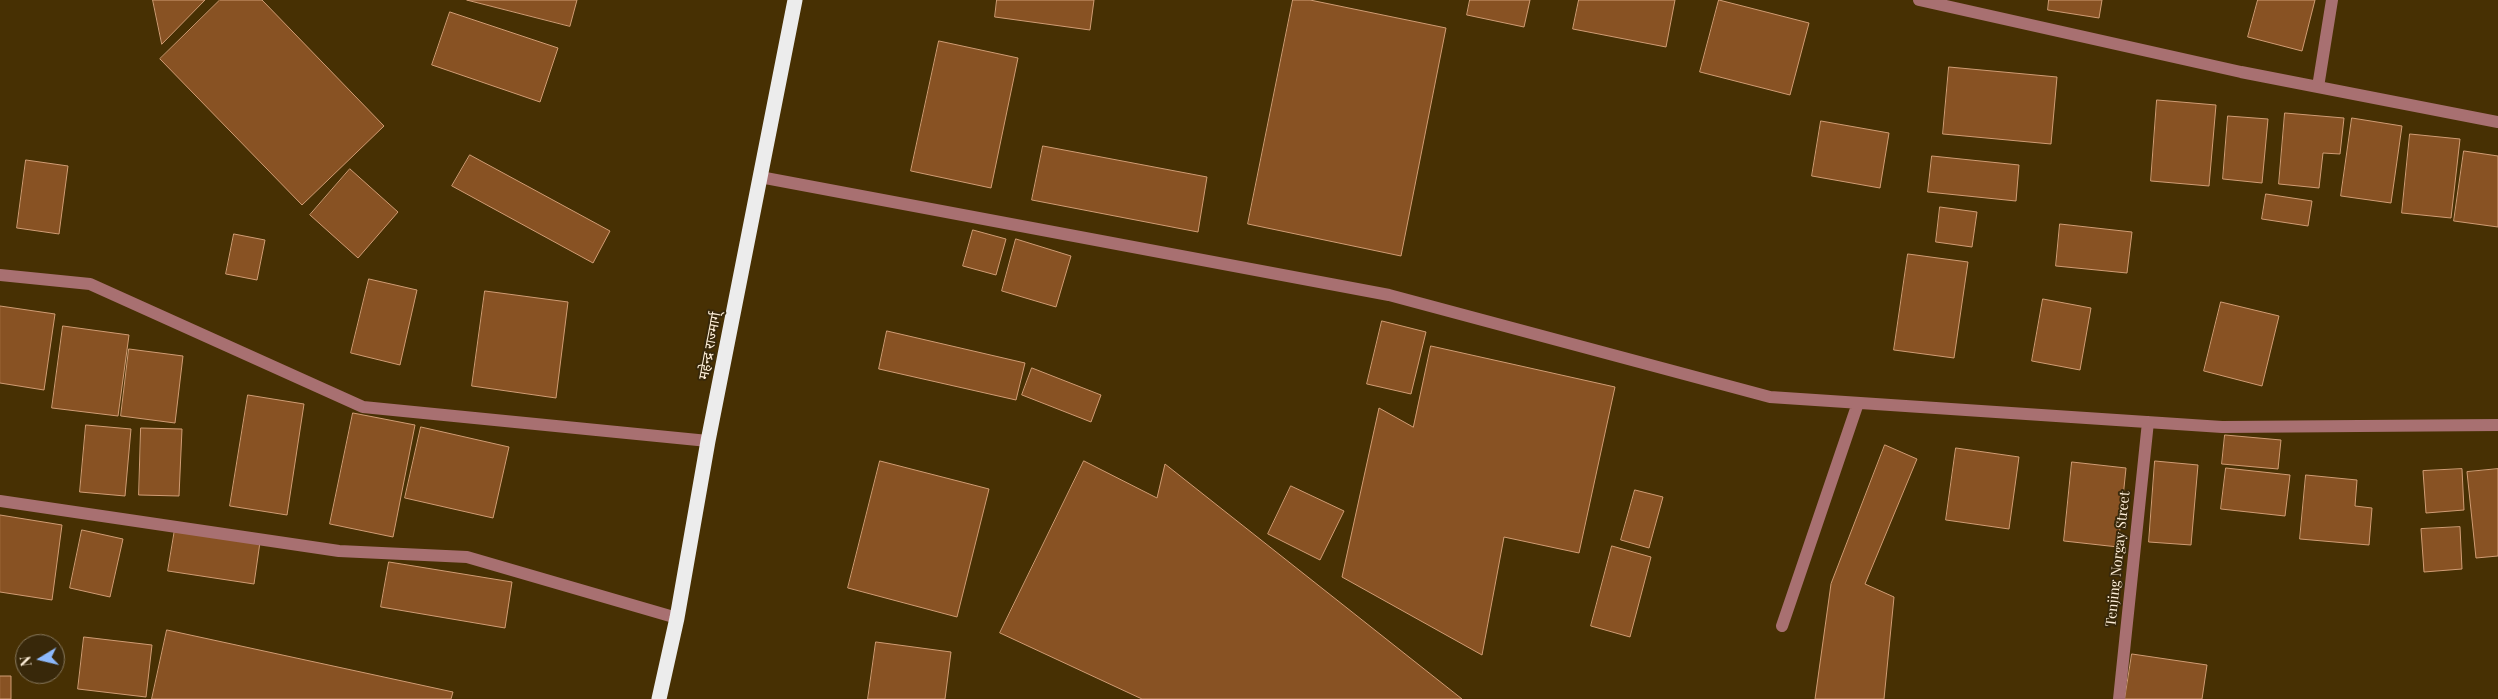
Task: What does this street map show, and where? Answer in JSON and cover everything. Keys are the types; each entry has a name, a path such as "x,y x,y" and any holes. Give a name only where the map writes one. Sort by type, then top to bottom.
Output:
{"highway":[{"name":"महेन्द्र राज्मार्ग्","path":"660,699 677,618 708,441 795,0"}],"street":[{"path":"1919,0 2241,72 2498,122"},
{"path":"2318,87 2332,0"},
{"path":"760,177 1390,295 1770,397 2222,427 2498,425"},
{"path":"0,275 90,284 363,407 708,441"},
{"path":"1782,626 1858,403"},
{"name":"Tenjing Norgay Street","path":"2119,699 2148,422"},
{"path":"0,501 339,551 467,557 677,618"}],"building":[{"path":"153,0 205,0 162,44"},
{"path":"220,0 262,0 384,126 302,205 160,59"},
{"path":"467,0 577,0 570,26"},
{"path":"997,0 1094,0 1090,30 995,17"},
{"path":"1293,0 1310,0 1446,28 1401,256 1248,224"},
{"path":"1470,0 1530,0 1524,27 1467,15"},
{"path":"1579,0 1675,0 1666,47 1573,29"},
{"path":"1719,0 1809,23 1790,95 1700,72"},
{"path":"2049,0 2102,0 2099,18 2048,10"},
{"path":"2258,0 2315,0 2302,51 2248,37"},
{"path":"450,12 558,48 540,102 432,65"},
{"path":"939,41 1018,58 991,188 911,171"},
{"path":"1949,67 2057,77 2051,144 1943,134"},
{"path":"2157,100 2216,105 2209,186 2151,181"},
{"path":"2285,113 2344,118 2340,154 2323,153 2319,188 2279,184"},
{"path":"2228,116 2268,119 2262,183 2223,179"},
{"path":"2352,118 2402,126 2391,203 2341,196"},
{"path":"1821,121 1889,133 1880,188 1812,176"},
{"path":"2410,134 2460,139 2451,218 2402,213"},
{"path":"1043,146 1207,177 1198,232 1032,200"},
{"path":"2464,151 2498,156 2498,227 2454,221"},
{"path":"470,155 610,231 593,263 452,186"},
{"path":"1932,156 2019,165 2016,201 1928,192"},
{"path":"26,160 68,166 59,234 17,228"},
{"path":"350,169 398,212 358,258 310,215"},
{"path":"2266,194 2312,201 2308,226 2262,219"},
{"path":"1940,207 1977,212 1972,247 1936,242"},
{"path":"2060,224 2132,232 2127,273 2056,266"},
{"path":"973,230 1006,239 996,275 963,266"},
{"path":"234,234 265,240 257,280 226,274"},
{"path":"1016,239 1071,256 1056,307 1002,291"},
{"path":"1908,254 1968,262 1954,358 1894,350"},
{"path":"369,279 417,290 400,365 351,353"},
{"path":"485,291 568,302 556,398 472,386"},
{"path":"2043,299 2091,308 2080,370 2032,361"},
{"path":"2221,302 2279,316 2262,386 2204,371"},
{"path":"0,306 55,314 44,390 0,383"},
{"path":"1382,321 1426,332 1411,394 1367,384"},
{"path":"63,326 129,335 118,416 52,408"},
{"path":"887,331 1025,363 1016,400 879,369"},
{"path":"1431,346 1615,387 1579,553 1504,537 1482,655 1342,577 1379,408 1413,427"},
{"path":"129,349 183,356 175,423 121,416"},
{"path":"1032,368 1101,395 1091,422 1022,395"},
{"path":"248,395 304,404 287,515 230,506"},
{"path":"353,413 415,425 393,537 330,524"},
{"path":"86,425 131,429 125,496 80,492"},
{"path":"421,427 509,447 493,518 405,498"},
{"path":"141,428 182,429 179,496 139,495"},
{"path":"2225,435 2281,440 2278,469 2222,464"},
{"path":"1885,445 1917,459 1865,584 1894,597 1884,699 1815,699 1831,584"},
{"path":"1956,448 2019,457 2009,529 1946,520"},
{"path":"880,461 989,489 957,617 848,588"},
{"path":"1084,461 1157,498 1165,464 1462,699 1142,699 1000,633"},
{"path":"2155,461 2198,465 2191,545 2149,542"},
{"path":"2072,462 2126,468 2118,547 2064,541"},
{"path":"2226,468 2290,475 2285,516 2221,509"},
{"path":"2462,469 2464,510 2426,513 2423,471"},
{"path":"2498,469 2498,556 2476,558 2467,472"},
{"path":"2306,475 2357,480 2355,506 2372,508 2369,545 2300,539"},
{"path":"1291,486 1344,511 1320,560 1268,534"},
{"path":"1635,490 1663,497 1649,548 1621,540"},
{"path":"0,515 62,525 52,600 0,592"},
{"path":"2460,527 2462,569 2424,572 2421,529"},
{"path":"175,529 260,542 254,584 168,571"},
{"path":"82,530 123,539 110,597 70,588"},
{"path":"1612,546 1651,557 1630,637 1591,626"},
{"path":"389,562 512,582 505,628 381,607"},
{"path":"167,630 453,692 451,699 152,699"},
{"path":"84,637 152,645 146,697 78,689"},
{"path":"876,642 951,652 945,699 868,699"},
{"path":"2132,654 2207,665 2202,699 2125,699"},
{"path":"0,676 11,676 11,699 0,699"}]}
